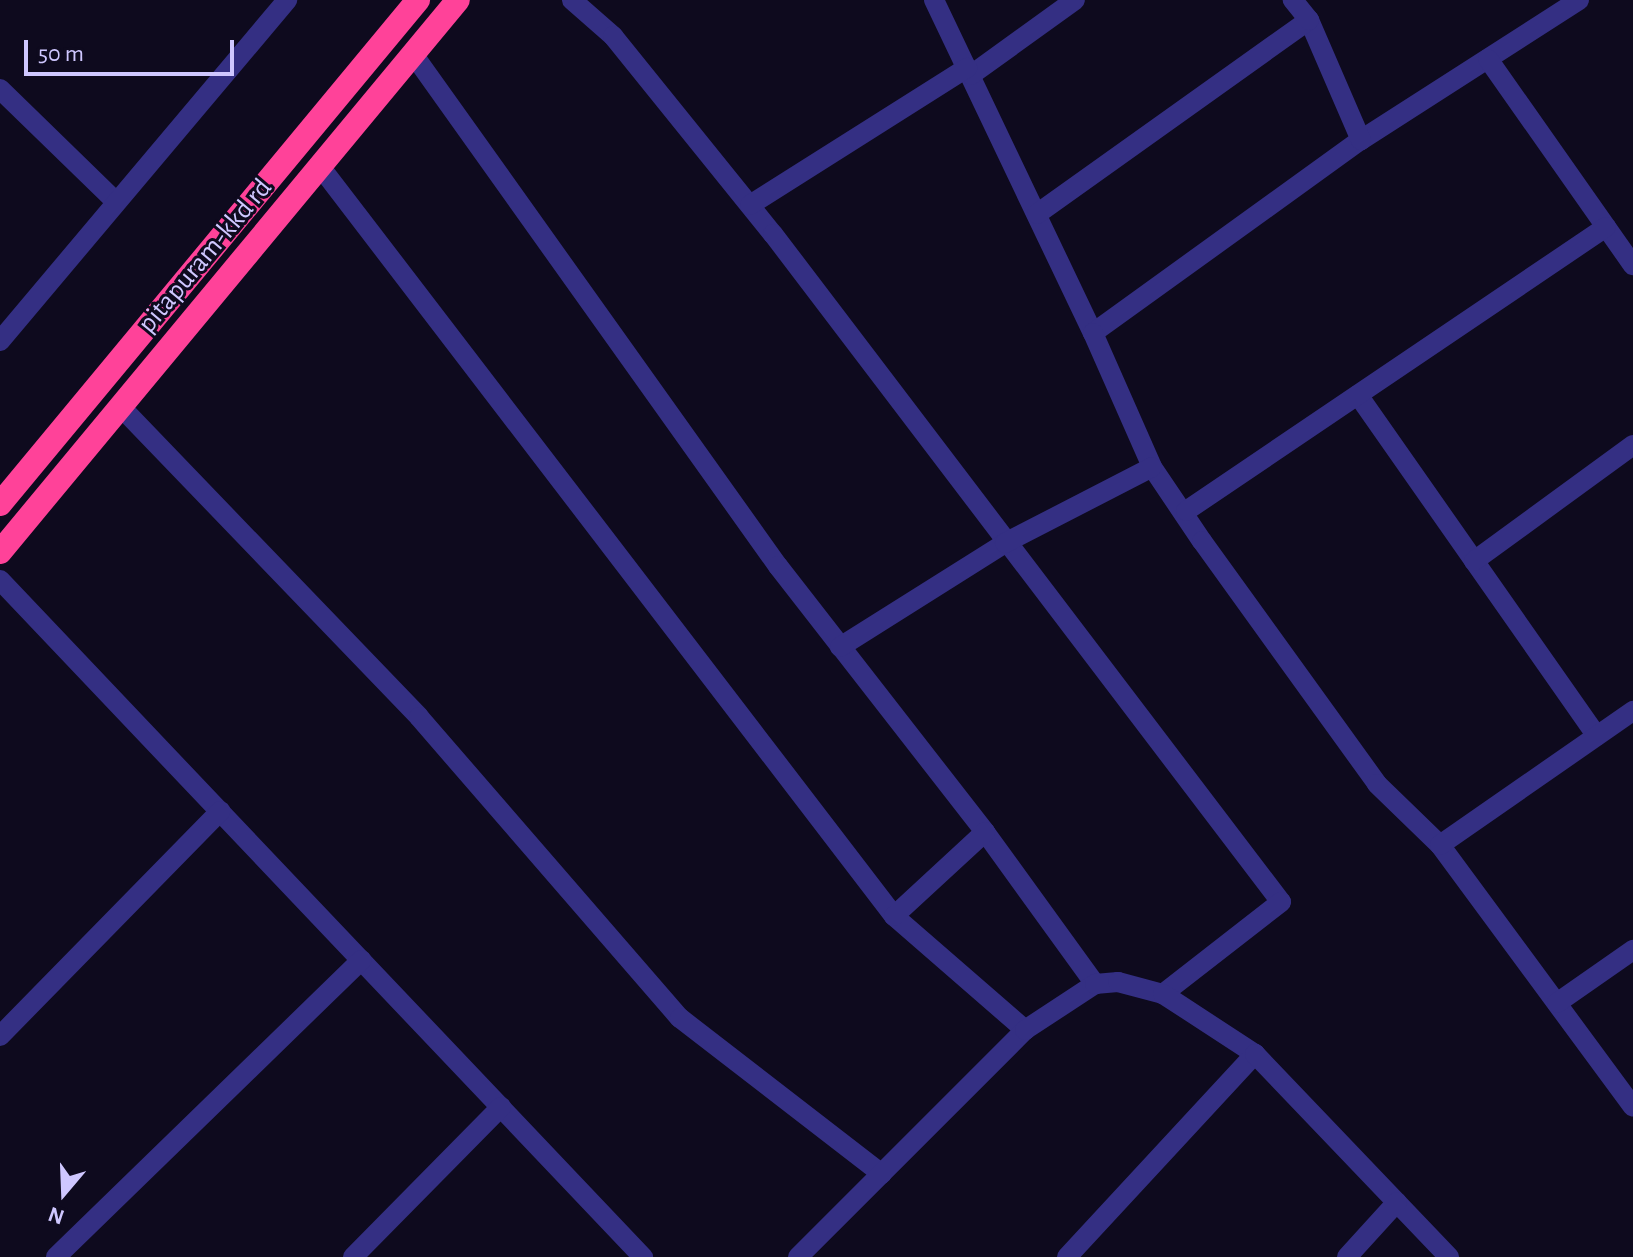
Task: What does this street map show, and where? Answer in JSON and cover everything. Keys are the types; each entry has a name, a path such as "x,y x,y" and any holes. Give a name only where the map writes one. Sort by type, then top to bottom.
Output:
{"highway":[{"path":"0,504 418,0"},
{"name":"pitapuram-kkd rd","path":"0,552 458,0"}],"street":[{"path":"0,341 114,200 287,0"},
{"path":"572,0 613,36 750,205 1281,902 1163,994"},
{"path":"934,0 1093,333 1152,467 1377,784 1440,845 1633,1107"},
{"path":"750,205 969,71 1075,0"},
{"path":"1293,0 1309,20 1361,140"},
{"path":"1093,333 1361,140 1488,59 1567,3"},
{"path":"1037,214 1309,20"},
{"path":"413,54 840,647 985,832 1095,984"},
{"path":"1488,59 1633,265"},
{"path":"0,89 114,200"},
{"path":"319,165 894,916 1025,1030"},
{"path":"1186,511 1606,227"},
{"path":"1358,395 1597,736"},
{"path":"120,406 419,717 680,1018 882,1174"},
{"path":"1474,561 1633,445"},
{"path":"840,647 1005,543 1152,467"},
{"path":"0,580 643,1257"},
{"path":"1440,845 1633,711"},
{"path":"0,1036 220,811"},
{"path":"894,916 985,832"},
{"path":"1557,1003 1633,950"},
{"path":"56,1257 361,960"},
{"path":"798,1257 1025,1030 1095,984 1118,982 1163,994 1255,1054 1449,1257"},
{"path":"1067,1257 1255,1054"},
{"path":"353,1257 501,1107"},
{"path":"1347,1257 1397,1202"}]}
